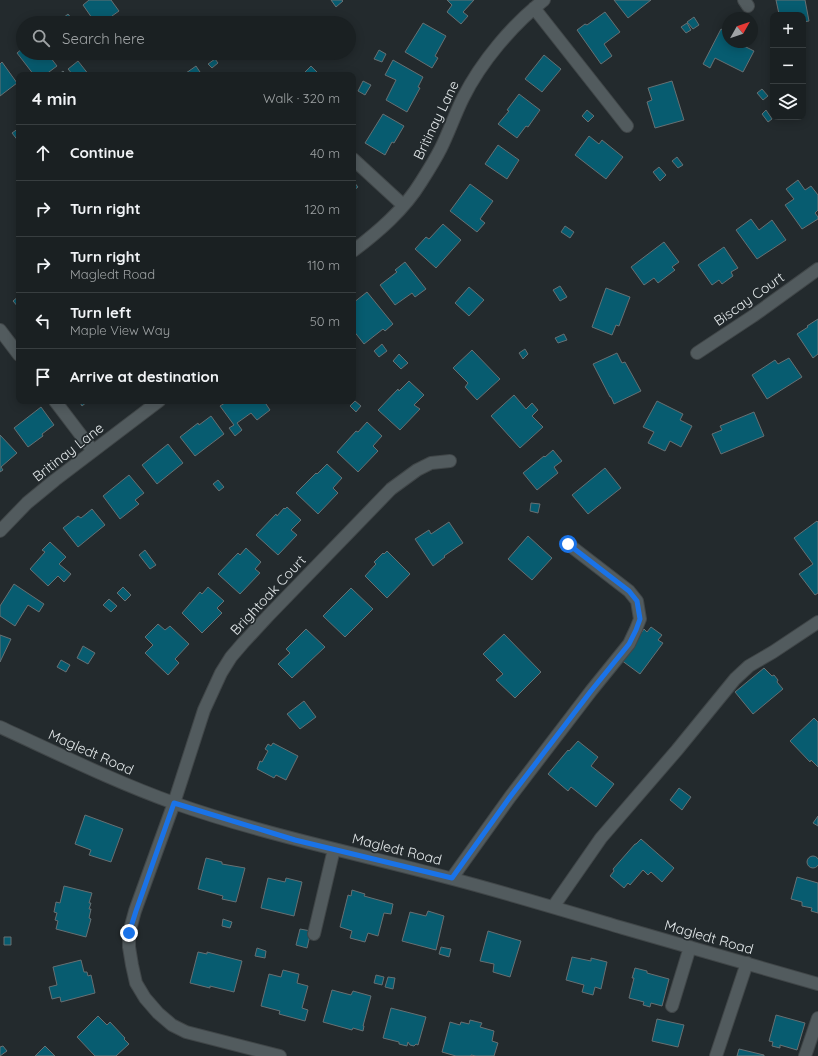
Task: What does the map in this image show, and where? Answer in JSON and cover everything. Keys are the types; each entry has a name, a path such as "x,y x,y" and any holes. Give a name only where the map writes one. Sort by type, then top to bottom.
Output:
{"street":[{"name":"Britinay Lane","path":"356,249 380,230 404,205 420,184 441,148 463,97 475,77 502,39 512,28 544,0"},
{"path":"534,8 627,126"},
{"path":"356,162 404,205"},
{"name":"Biscay Court","path":"697,354 818,269"},
{"path":"0,330 16,351"},
{"path":"56,404 93,451"},
{"name":"Britinay Lane","path":"0,531 33,498 54,480 155,404"},
{"name":"Brightoak Court","path":"280,1056 186,1032 172,1025 158,1013 145,998 136,983 129,948 129,933 174,803 204,710 221,673 231,657 259,625 391,489 417,470 431,463 450,461"},
{"path":"452,878 510,797 629,644 640,619 637,601 629,591 568,544"},
{"path":"553,906 601,838 677,750 735,679 750,666 818,622"},
{"name":"Magledt Road","path":"0,727 90,768 174,803 265,831 452,878 553,906 818,984"},
{"path":"314,934 334,849"},
{"path":"672,1006 690,947"},
{"path":"716,1056 747,963"},
{"path":"805,1056 818,1018"}],"building":[{"path":"89,0 111,0 119,11 112,16 91,16 83,5"},
{"path":"331,0 342,0 343,1 336,7"},
{"path":"447,0 474,0 463,12 468,16 461,24 447,12 452,5"},
{"path":"614,0 651,0 628,18"},
{"path":"776,0 805,0 809,21 806,22 806,12 779,12"},
{"path":"605,12 620,32 604,44 612,56 601,64 577,30 585,24 587,25"},
{"path":"694,17 699,25 693,29 687,22"},
{"path":"423,23 446,36 435,56 438,58 432,68 405,52"},
{"path":"687,23 691,30 686,33 681,27"},
{"path":"721,29 722,48 748,48 754,51 743,72 715,58 710,68 703,64"},
{"path":"379,50 386,54 382,62 374,59"},
{"path":"544,55 561,69 542,92 525,79"},
{"path":"22,60 52,60 57,66 49,72 32,72"},
{"path":"214,60 216,60 218,63 212,68 208,64"},
{"path":"393,60 423,77 418,87 420,88 407,112 386,100 396,80 385,75"},
{"path":"78,61 87,72 70,72 68,69"},
{"path":"2,62 16,84 0,96 0,64"},
{"path":"196,66 200,72 187,72"},
{"path":"311,66 317,72 305,72"},
{"path":"363,81 371,85 365,95 358,91"},
{"path":"672,81 684,120 655,128 647,102 652,100 648,88"},
{"path":"762,89 768,96 763,100 757,93"},
{"path":"519,94 540,110 528,127 526,126 517,138 498,124 509,111 507,110"},
{"path":"587,110 594,116 588,122 582,116"},
{"path":"766,110 771,120 768,122 762,114"},
{"path":"383,114 404,126 394,143 392,142 385,155 365,143"},
{"path":"16,130 16,138 12,133"},
{"path":"589,136 599,144 602,140 623,157 606,179 575,155"},
{"path":"498,145 519,160 507,179 485,164"},
{"path":"677,157 683,165 678,168 672,161"},
{"path":"659,167 666,175 660,181 653,172"},
{"path":"798,180 805,190 811,186 818,195 818,210 815,213 818,219 802,229 785,205 794,199 786,189"},
{"path":"470,184 493,201 480,219 485,223 477,232 450,211"},
{"path":"751,219 759,230 772,220 786,240 757,259 736,230"},
{"path":"443,224 461,240 436,268 415,249 426,237 429,239"},
{"path":"565,226 574,232 570,238 561,232"},
{"path":"664,242 679,262 672,267 675,270 658,283 654,278 644,285 631,267"},
{"path":"724,247 738,268 731,272 733,276 722,284 719,280 712,285 698,265"},
{"path":"405,262 426,289 415,297 412,293 395,305 380,285 397,272 395,270"},
{"path":"560,286 567,297 560,301 553,290"},
{"path":"469,287 484,300 469,316 455,303"},
{"path":"606,288 630,297 619,326 616,325 612,335 592,327"},
{"path":"367,292 393,324 385,331 383,329 364,344 356,334 356,301"},
{"path":"818,319 818,354 813,358 797,334"},
{"path":"564,334 567,340 558,343 555,338"},
{"path":"382,344 387,351 379,357 374,351"},
{"path":"525,349 528,354 523,359 519,353"},
{"path":"472,350 500,379 477,400 465,387 468,383 453,368"},
{"path":"617,353 622,363 625,362 641,391 614,404 593,364"},
{"path":"399,354 408,363 401,369 393,361"},
{"path":"789,358 802,377 767,399 752,375 775,360 778,364"},
{"path":"409,381 424,395 414,405 420,409 400,430 378,410 398,389 399,391"},
{"path":"514,395 526,409 532,403 538,410 532,416 543,427 520,448 491,416"},
{"path":"657,401 683,414 680,420 692,426 681,447 670,441 665,451 648,443 654,432 643,427"},
{"path":"356,402 361,406 356,412 350,406 352,404 356,404"},
{"path":"223,404 266,404 270,410 257,420 251,413 237,423 242,430 235,436 229,428 234,425 220,406"},
{"path":"41,407 54,425 42,434 43,436 28,447 14,428"},
{"path":"754,412 764,436 721,454 712,434 722,430 720,426"},
{"path":"211,416 224,434 195,456 180,437 198,423 199,425"},
{"path":"367,422 382,436 373,446 378,451 358,472 337,452 356,431 358,432"},
{"path":"0,435 17,453 1,467 3,470 0,472"},
{"path":"168,444 183,463 157,484 142,465"},
{"path":"553,450 562,461 554,467 558,473 537,490 523,473"},
{"path":"327,464 342,478 333,488 338,493 318,514 296,493"},
{"path":"605,468 621,488 588,514 572,495"},
{"path":"129,475 144,493 135,500 139,504 120,519 103,496"},
{"path":"218,480 224,487 219,491 213,484"},
{"path":"531,503 540,504 538,513 530,511"},
{"path":"287,507 301,520 291,530 297,535 278,555 256,535 276,514 277,516 284,508 285,509"},
{"path":"92,509 105,525 78,547 63,528 78,516 81,518"},
{"path":"817,521 818,593 815,595 799,574 813,564 794,538"},
{"path":"449,522 463,543 444,556 445,557 433,566 415,539 429,530 431,534"},
{"path":"528,536 552,558 532,580 508,559"},
{"path":"50,542 66,557 59,564 71,574 64,582 58,576 48,586 30,569 45,552 42,550"},
{"path":"246,548 261,562 255,569 260,573 240,594 218,574 238,553 240,555"},
{"path":"145,550 156,565 150,569 139,555"},
{"path":"387,551 410,574 387,598 365,576 376,564 374,562"},
{"path":"14,584 44,604 39,612 28,605 15,626 0,616 0,606"},
{"path":"123,587 131,595 125,601 117,593"},
{"path":"208,587 224,601 217,608 222,613 202,633 182,613 200,592 202,594"},
{"path":"351,588 373,609 345,637 323,616"},
{"path":"109,599 117,606 111,612 103,605"},
{"path":"158,624 165,630 170,626 189,644 175,659 179,663 168,675 145,653 153,645 145,637"},
{"path":"651,627 662,635 658,640 663,643 640,674 621,660 644,629 647,632"},
{"path":"306,629 325,647 292,678 278,664 290,653 286,649"},
{"path":"504,634 541,672 515,698 496,680 503,674 483,654"},
{"path":"0,635 11,639 0,662"},
{"path":"83,646 95,653 88,664 77,658"},
{"path":"61,660 70,665 66,672 57,667"},
{"path":"764,668 772,676 774,675 778,680 777,682 783,689 753,714 735,692"},
{"path":"304,701 316,717 300,729 287,714"},
{"path":"814,718 818,722 818,767 811,760 810,762 790,741"},
{"path":"578,741 598,757 591,766 614,784 596,807 571,787 568,791 548,774 568,750 569,751"},
{"path":"273,743 298,756 286,780 276,775 274,778 257,769 260,761 262,762 268,751 265,749 268,744 271,746"},
{"path":"679,788 691,797 682,810 670,800"},
{"path":"85,815 123,829 111,862 89,855 91,850 75,844"},
{"path":"818,816 818,826 813,823"},
{"path":"641,839 674,868 662,882 651,872 648,875 643,870 630,885 628,883 624,888 610,876 614,871 613,869"},
{"path":"811,856 815,856 819,862 815,868 811,868 807,864 807,860"},
{"path":"206,858 222,862 222,864 245,868 236,902 222,899 223,896 198,889"},
{"path":"797,877 818,883 818,913 811,911 812,908 802,906 802,902 791,899"},
{"path":"268,878 285,882 286,878 302,882 294,916 261,908"},
{"path":"64,886 92,893 89,903 91,903 89,918 91,919 86,937 56,929 58,921 55,920 57,913 54,912 56,902 60,903"},
{"path":"352,890 365,894 364,896 393,904 391,914 384,913 378,936 368,933 365,942 350,938 352,931 340,927 348,895 351,896"},
{"path":"428,911 444,916 436,950 402,941 410,912 426,916"},
{"path":"223,919 232,922 230,928 222,926"},
{"path":"300,929 311,931 307,948 296,945"},
{"path":"488,931 521,941 510,977 493,972 494,964 480,961"},
{"path":"4,937 11,937 11,945 4,945"},
{"path":"441,947 451,949 449,957 439,954"},
{"path":"257,948 266,951 265,958 255,956"},
{"path":"198,952 207,954 207,952 242,961 234,992 190,983"},
{"path":"572,957 591,961 591,958 607,962 601,989 595,987 593,995 582,992 584,985 566,980"},
{"path":"81,960 84,972 87,972 88,976 91,975 95,993 61,1002 60,997 52,999 49,987 57,985 53,967"},
{"path":"635,968 669,979 662,1006 651,1003 650,1007 643,1005 644,1002 629,998"},
{"path":"283,970 299,974 297,983 308,986 302,1008 308,1010 305,1021 279,1014 280,1011 261,1006 269,974 281,977"},
{"path":"376,975 384,977 382,985 374,983"},
{"path":"388,977 395,978 393,989 385,987"},
{"path":"332,990 351,995 353,991 371,996 363,1031 353,1028 352,1030 323,1022"},
{"path":"391,1008 426,1017 418,1045 410,1045 408,1042 407,1046 399,1044 399,1042 383,1038"},
{"path":"776,1015 805,1023 797,1050 780,1045 780,1048 772,1046 773,1042 769,1041"},
{"path":"98,1016 107,1025 110,1022 129,1044 116,1056 95,1056 77,1037"},
{"path":"657,1019 684,1025 678,1047 652,1041"},
{"path":"470,1020 482,1023 480,1027 494,1031 492,1041 498,1043 494,1056 456,1056 442,1052 450,1022 460,1025 461,1022 469,1024"},
{"path":"3,1046 7,1051 0,1056 0,1047"},
{"path":"45,1046 55,1056 35,1056"},
{"path":"739,1049 764,1055 764,1056 737,1056"}],"route":[{"path":"129,933 174,803 295,840 452,878 510,797 629,644 640,619 637,601 629,591 568,544"}]}
